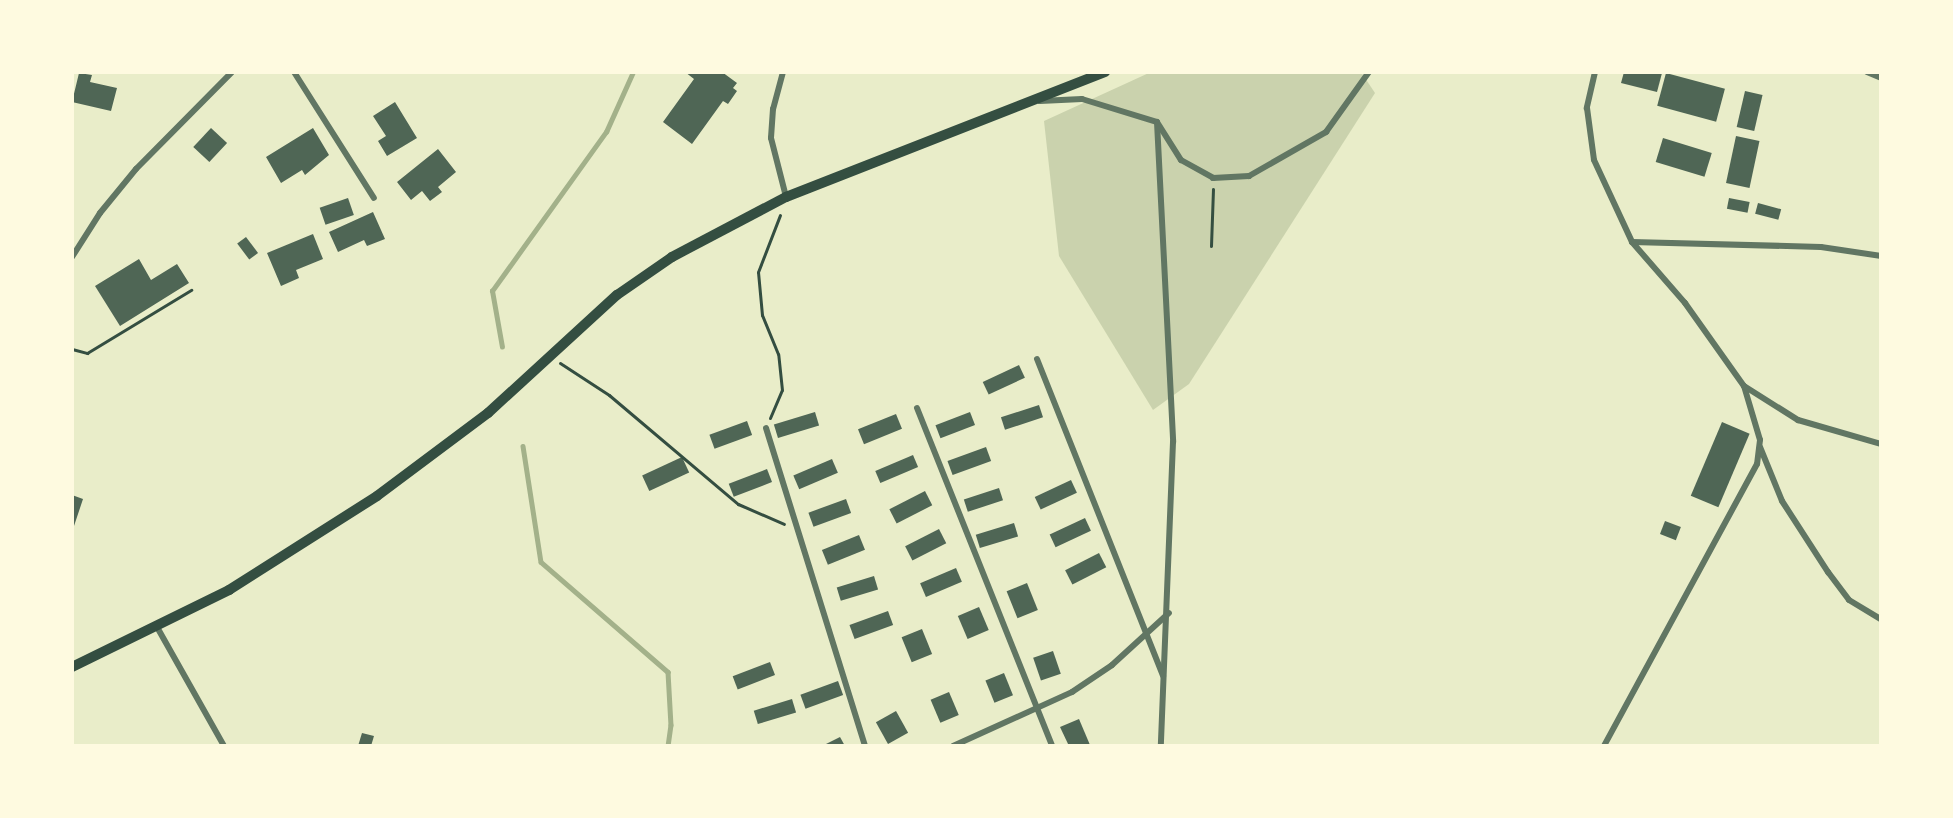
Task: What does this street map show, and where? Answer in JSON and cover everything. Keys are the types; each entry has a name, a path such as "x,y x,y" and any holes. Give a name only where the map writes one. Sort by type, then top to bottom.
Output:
{"highway":[{"path":"72,667 157,627 283,558 408,475 526,380 550,356 643,276 786,197 1036,101 1105,72"}],"street":[{"path":"72,257 100,213 136,170 232,72"},
{"path":"294,72 374,198"},
{"path":"783,72 773,109 771,138 786,197"},
{"path":"1036,101 1082,99 1157,122 1181,160 1213,178 1248,176 1326,132 1370,72"},
{"path":"1595,72 1587,108 1588,134 1594,160 1632,242 1685,303 1744,386 1755,418 1760,447 1788,512 1828,572 1850,600 1881,619"},
{"path":"1867,72 1881,78"},
{"path":"1157,122 1173,442 1169,612 1161,746"},
{"path":"1632,242 1821,247 1881,256"},
{"path":"1037,359 1164,680"},
{"path":"1744,386 1798,420 1881,444"},
{"path":"917,408 1052,746"},
{"path":"766,428 800,531 865,746"},
{"path":"1604,746 1756,464 1760,447"},
{"path":"953,746 1038,711 1112,665 1169,612"},
{"path":"157,627 224,746"}],"path":[{"path":"1211,246 1213,178"},
{"path":"766,428 782,390 778,354 762,315 758,272 786,197"},
{"path":"72,349 87,353 191,290"},
{"path":"550,356 609,395 738,504 800,531"}],"green space":[{"path":"1151,72 1361,72 1375,93 1189,384 1153,410 1059,256 1044,121"}],"building":[{"path":"685,72 722,72 737,83 733,88 737,91 728,104 723,101 692,144 663,122 694,79"},
{"path":"1624,72 1662,73 1657,92 1621,83"},
{"path":"79,73 92,75 90,82 117,88 111,111 72,102"},
{"path":"1666,73 1725,89 1716,122 1657,106"},
{"path":"1745,91 1763,95 1754,131 1737,127"},
{"path":"395,102 417,138 387,156 378,141 386,136 373,116"},
{"path":"211,128 227,143 209,162 193,147"},
{"path":"313,128 329,155 305,175 302,170 281,183 266,157"},
{"path":"1736,136 1759,141 1749,188 1726,183"},
{"path":"1663,138 1712,153 1704,177 1656,162"},
{"path":"438,149 456,172 438,187 442,192 430,201 422,191 411,200 397,182"},
{"path":"348,198 354,215 325,225 320,208"},
{"path":"1729,198 1750,202 1748,213 1727,209"},
{"path":"1758,203 1781,209 1778,220 1755,214"},
{"path":"373,212 385,239 367,246 364,240 338,252 329,232"},
{"path":"313,234 323,259 296,270 299,278 281,286 267,253"},
{"path":"246,237 258,253 249,260 237,244"},
{"path":"139,259 151,280 177,264 189,283 120,326 95,286"},
{"path":"1019,365 1025,378 989,395 983,382"},
{"path":"1039,405 1043,417 1005,430 1001,417"},
{"path":"815,412 819,425 778,438 774,425"},
{"path":"970,412 975,425 940,438 935,425"},
{"path":"896,414 902,429 864,444 858,429"},
{"path":"747,421 752,435 715,449 709,435"},
{"path":"1722,422 1750,434 1718,507 1691,496"},
{"path":"986,447 991,461 953,475 947,461"},
{"path":"913,455 918,467 880,483 875,471"},
{"path":"682,457 689,472 649,491 642,476"},
{"path":"832,459 838,473 799,489 793,475"},
{"path":"767,469 772,482 734,497 729,484"},
{"path":"1071,480 1077,493 1041,510 1035,497"},
{"path":"999,488 1003,500 968,512 964,499"},
{"path":"925,491 932,505 897,523 889,509"},
{"path":"72,495 83,499 72,532"},
{"path":"846,499 851,513 814,527 808,513"},
{"path":"1085,518 1091,531 1056,547 1050,534"},
{"path":"1665,521 1681,527 1676,540 1660,534"},
{"path":"1014,523 1018,536 980,548 976,535"},
{"path":"939,529 946,543 912,561 905,546"},
{"path":"859,535 865,550 828,565 822,550"},
{"path":"1099,553 1106,567 1072,585 1065,570"},
{"path":"956,568 962,582 926,597 920,583"},
{"path":"874,576 878,589 841,601 837,587"},
{"path":"1027,583 1038,610 1017,618 1007,591"},
{"path":"979,607 989,630 968,639 958,616"},
{"path":"888,611 893,625 855,639 849,625"},
{"path":"922,629 932,654 912,662 902,637"},
{"path":"1053,651 1061,674 1041,681 1033,658"},
{"path":"770,662 775,675 738,689 733,676"},
{"path":"1004,673 1013,695 994,703 985,680"},
{"path":"838,681 843,695 806,709 800,695"},
{"path":"949,692 959,715 940,723 931,700"},
{"path":"792,699 796,712 758,724 754,711"},
{"path":"896,711 908,733 888,744 876,722"},
{"path":"1079,719 1090,745 1069,746 1060,727"},
{"path":"362,733 374,736 371,746 358,746"},
{"path":"840,737 845,746 822,746"}],"waterway":[{"path":"502,347 492,291 606,132 633,72"},
{"path":"523,446 541,562 668,672 671,725 668,746"}]}
